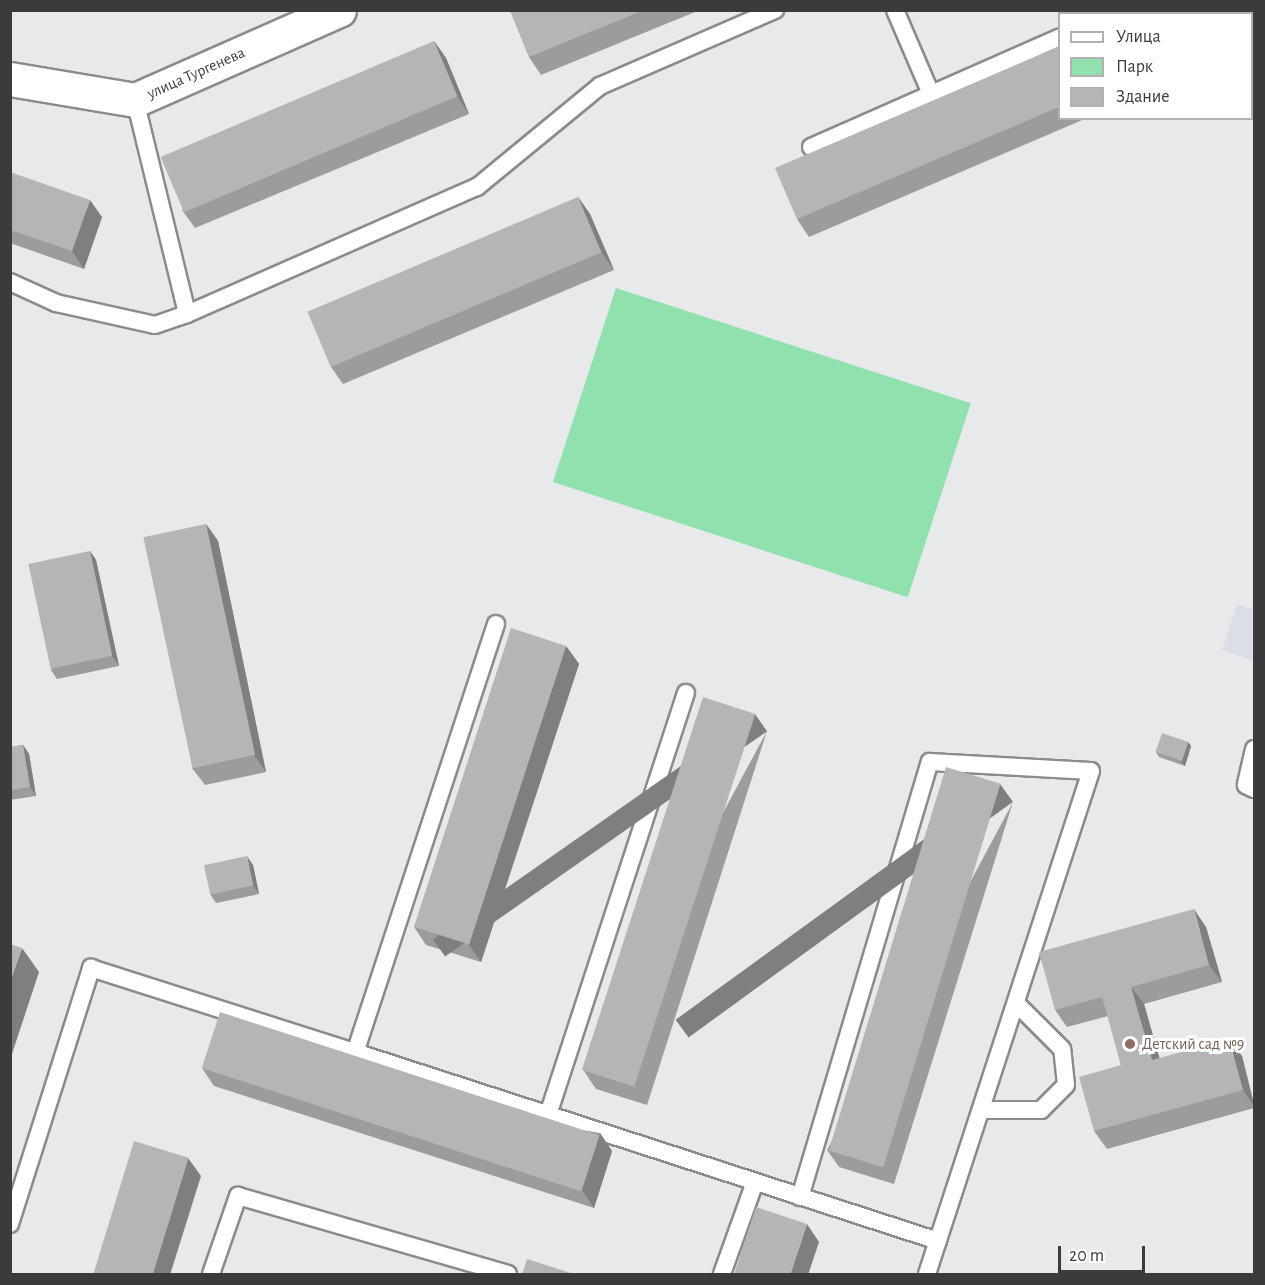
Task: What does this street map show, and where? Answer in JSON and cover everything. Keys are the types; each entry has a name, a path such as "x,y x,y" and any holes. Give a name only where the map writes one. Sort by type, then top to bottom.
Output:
{"street":[{"name":"улица Тургенева","path":"10,79 135,100 339,10"}],"lane":[{"path":"10,282 56,303 154,325 187,314 477,188 600,86 775,10"},
{"path":"895,10 931,94"},
{"path":"811,147 1058,37"},
{"path":"135,100 187,314"},
{"path":"354,1052 496,624"},
{"path":"548,1115 686,693"},
{"path":"1254,749 1246,785 1254,789"},
{"path":"800,1197 930,762 1091,771 927,1275"},
{"path":"10,1224 91,968 938,1241"},
{"path":"981,1110 1041,1110 1066,1085 1062,1049 1016,1003"},
{"path":"722,1275 755,1182"},
{"path":"211,1275 238,1196 508,1275"}],"shaded area":[{"path":"1237,604 1254,610 1254,661 1222,650"}],"green space":[{"path":"616,288 971,403 908,597 553,482"}],"building":[{"path":"510,10 644,10 529,57"},
{"path":"1203,10 1254,10 1254,26 1253,29 1253,12 1202,12"},
{"path":"434,41 457,96 184,212 161,157"},
{"path":"1058,47 1058,107 797,219 775,168"},
{"path":"10,172 90,200 72,251 10,230"},
{"path":"578,197 601,252 331,367 307,312"},
{"path":"206,524 255,755 192,768 143,537"},
{"path":"90,551 112,656 51,669 28,564"},
{"path":"511,628 566,646 469,945 414,927"},
{"path":"703,697 755,714 634,1087 582,1070"},
{"path":"1162,733 1188,742 1182,761 1155,752"},
{"path":"23,745 30,787 10,790 10,747"},
{"path":"946,767 1001,784 883,1167 829,1150"},
{"path":"247,856 253,885 210,894 204,865"},
{"path":"1194,909 1209,965 1131,987 1152,1060 1229,1039 1243,1090 1094,1131 1079,1077 1121,1065 1102,997 1055,1010 1039,952"},
{"path":"10,944 22,948 10,982"},
{"path":"220,1012 599,1135 581,1191 202,1068"},
{"path":"134,1141 189,1158 153,1274 93,1274"},
{"path":"756,1207 807,1224 790,1275 734,1275"},
{"path":"527,1259 577,1275 522,1275"}],"place":[{"name":"Детский сад №9","path":"1130,1044"}]}
